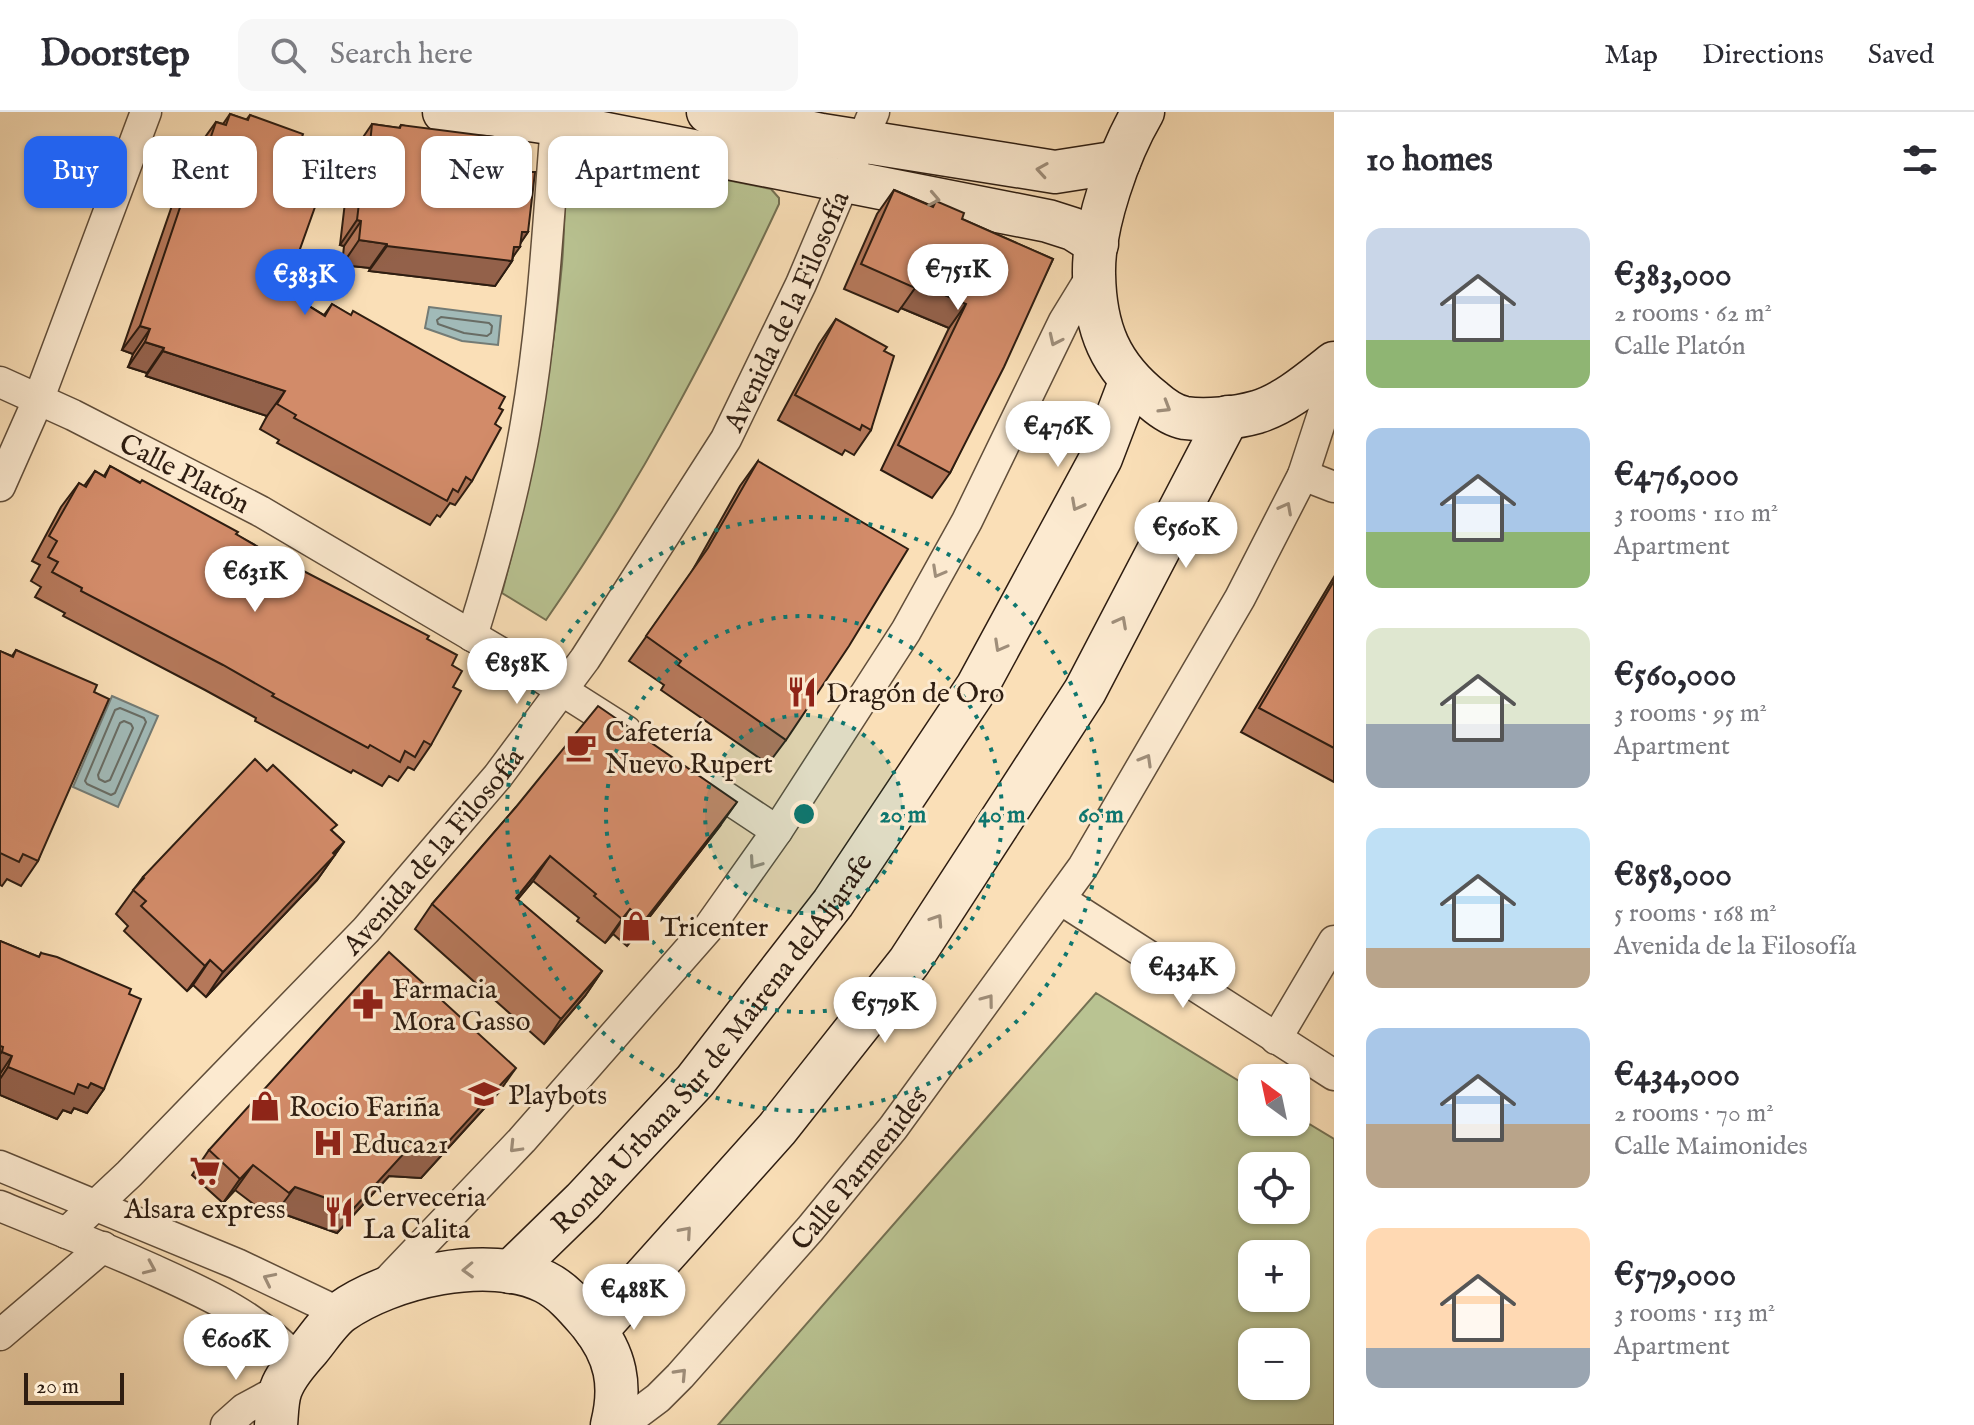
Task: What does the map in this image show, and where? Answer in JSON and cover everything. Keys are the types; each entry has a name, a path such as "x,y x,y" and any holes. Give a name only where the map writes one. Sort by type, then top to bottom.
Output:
{"street":[{"path":"0,486 39,398 146,112"},
{"path":"444,112 489,114 556,124 1048,221 1073,229 1095,258 1098,317 1109,351 1130,382 1183,418 1228,417 1259,411 1301,389 1334,363"},
{"path":"708,112 869,126 1055,172 1119,162"},
{"path":"379,1291 522,1140 709,927 777,831 906,631 967,521 1095,258 1119,162 1143,112"},
{"path":"472,636 493,567 526,425 544,284 556,124"},
{"name":"Avenida de la Filosofía","path":"66,1233 366,930 498,776 562,690 726,439 801,284 869,126"},
{"name":"Calle Parmenides","path":"622,1425 658,1398 680,1376 810,1229 893,1128 1083,867 1240,598 1303,475 1334,380"},
{"name":"Calle Platón","path":"0,382 39,398 260,511 562,690 645,744"},
{"name":"Ronda Urbana Sur de Mairena delAljarafe","path":"510,1272 583,1201 695,1081 833,903 977,687 1101,458 1130,382"},
{"path":"596,1331 777,1129 909,962 1085,691 1228,417"},
{"path":"1303,475 1334,487"},
{"path":"684,770 777,831"},
{"path":"1060,899 1334,1075"},
{"path":"1276,1039 1334,941"},
{"path":"0,1166 237,1264 340,1313"},
{"path":"0,1206 103,1247 219,1299 280,1340 285,1392"},
{"path":"0,1335 103,1247"},
{"path":"226,1425 244,1409 285,1392 340,1313 379,1291 435,1273 473,1269 510,1272 545,1282 574,1304 596,1331 614,1364 618,1399 612,1425"}],"green space":[{"path":"728,180 771,189 779,198 779,204 727,312 672,417 612,519 546,620 502,593 531,471 546,388 562,264 564,208 728,208"},
{"path":"1096,993 1238,1080 1238,1136 1310,1136 1310,1124 1334,1139 1334,1425 718,1425"}],"water":[{"path":"429,307 501,316 498,345 462,341 425,328"},
{"path":"112,696 158,716 118,807 73,787"}],"building":[{"path":"230,114 248,120 250,115 303,134 273,136 273,208 315,208 285,291 325,316 332,304 351,315 353,311 505,397 499,408 503,410 495,424 501,428 472,481 466,477 458,492 453,489 447,501 294,418 296,415 277,404 285,391 163,351 164,348 145,342 150,329 140,326 180,208 257,208 257,136 211,136 216,122 226,125"},
{"path":"372,124 487,136 421,136 421,208 531,208 528,232 522,232 520,247 514,247 512,261 359,240 358,208 405,208 405,136 371,136"},
{"path":"894,190 933,207 936,201 964,213 962,219 1053,259 1004,367 950,473 898,445 966,304 917,283 915,288 861,264"},
{"path":"836,319 887,347 884,351 894,356 871,430 862,425 860,430 795,395"},
{"path":"758,461 908,549 849,646 786,740 678,665 681,661 646,636 708,548"},
{"path":"110,466 140,483 142,480 238,532 236,534 265,551 429,636 427,639 457,655 452,665 462,671 453,687 461,691 431,745 424,741 415,757 405,751 400,762 370,745 368,748 272,696 274,694 223,665 81,591 82,588 52,572 58,562 48,557 57,541 49,536 79,483 86,487 95,471 105,477"},
{"path":"1334,581 1334,748 1259,708"},
{"path":"16,650 97,685 94,692 109,699 38,861 23,854 19,862 0,853 0,651 13,657"},
{"path":"598,706 737,802 644,921 630,909 622,919 550,856 516,898 602,971 561,1019 432,904"},
{"path":"255,759 267,771 273,765 337,825 331,830 344,842 223,972 210,960 205,966 141,906 146,901 133,890"},
{"path":"0,941 39,957 41,953 57,957 131,989 129,994 141,999 104,1089 91,1083 88,1088 78,1084 74,1094 8,1067 12,1056 2,1052 3,1047 0,1046"},
{"path":"389,952 516,1068 438,1153 406,1151 354,1208 295,1187 289,1193 253,1165 240,1179 209,1150"}],"place":[{"name":"Dragón de Oro","path":"802,692"},
{"name":"Cafetería Nuevo Rupert","path":"581,747"},
{"name":"Tricenter","path":"636,926"},
{"name":"Farmacia Mora Gasso","path":"368,1004"},
{"name":"Playbots","path":"484,1094"},
{"name":"Rocio Fariña","path":"265,1106"},
{"name":"Educa21","path":"328,1143"},
{"name":"Alsara express","path":"205,1171"},
{"name":"Cerveceria La Calita","path":"339,1212"}]}
